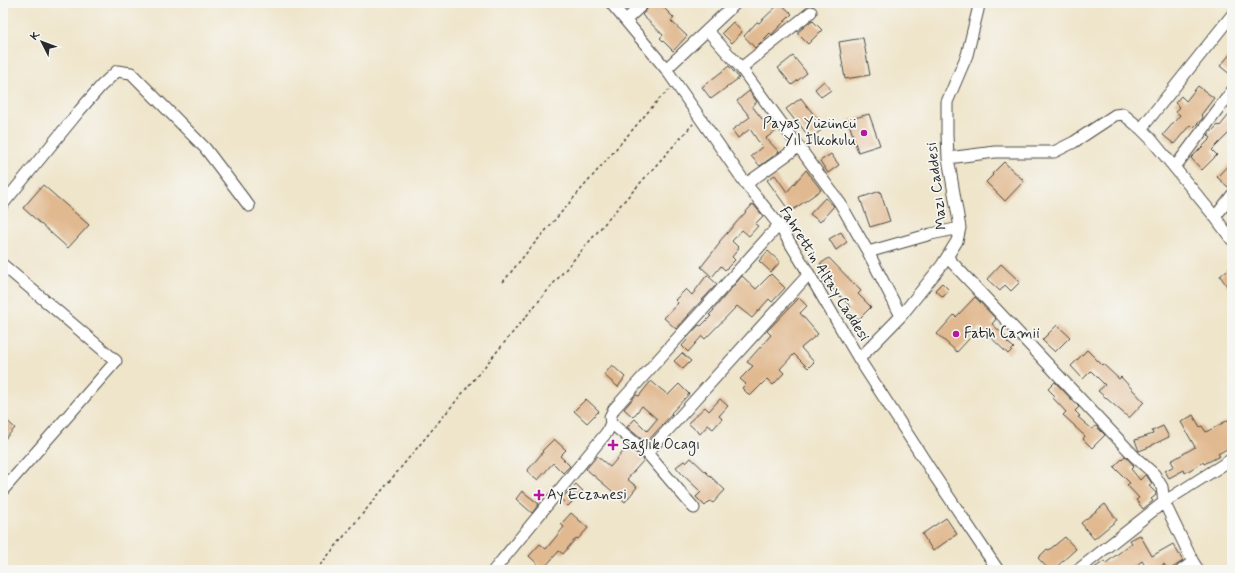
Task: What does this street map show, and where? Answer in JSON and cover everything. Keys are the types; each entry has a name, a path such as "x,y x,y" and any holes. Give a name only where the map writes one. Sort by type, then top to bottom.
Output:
{"street":[{"name":"Fahrettin Altay Caddesi","path":"611,3 666,69 746,184 779,225 859,359 998,570"},
{"path":"626,20 644,3"},
{"path":"666,69 736,3"},
{"name":"Mazı Caddesi","path":"859,359 901,316 942,265 957,241 960,228 948,158 946,134 947,102 967,55 979,3"},
{"path":"741,68 811,12"},
{"path":"1141,129 1232,15"},
{"path":"707,30 741,68 840,203 868,252 901,316"},
{"path":"3,204 80,110 101,86 117,72 132,73 205,148 249,206"},
{"path":"1175,167 1232,91"},
{"path":"948,158 995,152 1054,152 1074,142 1115,115 1123,114 1141,129 1175,167 1232,240"},
{"path":"746,184 798,147"},
{"path":"1215,217 1232,195"},
{"path":"494,570 607,432 611,423 610,417 614,409 779,225"},
{"path":"868,252 931,234 960,228"},
{"path":"947,257 1135,457 1154,474 1162,488 1164,502 1196,566 1182,570"},
{"path":"3,265 116,362 3,490"},
{"path":"647,453 809,274"},
{"path":"611,423 647,453 694,508"},
{"path":"1078,570 1164,502 1232,459"}],"path":[{"path":"503,282 659,99 676,83"},
{"path":"316,570 617,209 700,117"}],"building":[{"path":"652,3 659,3 674,18 671,21 687,36 673,51 660,38 663,35 642,15"},
{"path":"780,3 792,14 772,35 770,33 755,48 744,36 757,22 759,23"},
{"path":"812,20 822,30 808,44 797,33"},
{"path":"733,22 742,32 732,43 722,33"},
{"path":"863,38 870,75 845,79 839,42"},
{"path":"1232,52 1232,76 1220,66"},
{"path":"793,56 807,73 792,85 778,68"},
{"path":"729,66 739,78 711,99 702,87"},
{"path":"824,81 831,90 821,97 815,89"},
{"path":"1198,86 1214,98 1201,115 1203,117 1202,119 1193,128 1190,125 1174,144 1163,135 1180,115 1176,112 1180,107 1175,103 1181,96 1186,101"},
{"path":"749,91 757,102 752,106 766,124 769,122 776,131 766,138 779,152 760,166 751,156 762,147 750,129 738,138 732,130 750,117 737,101"},
{"path":"801,98 824,128 810,139 798,122 797,123 786,109"},
{"path":"1232,111 1232,130 1212,150 1217,155 1202,170 1191,158 1211,138 1208,135 1218,125 1220,126"},
{"name":"Payas Yüzüncü Yıl İlkokulu","path":"869,114 880,145 858,152 848,120"},
{"path":"831,154 839,165 828,173 820,161"},
{"path":"1232,161 1232,182 1228,187 1217,177"},
{"path":"1004,162 1024,181 1005,201 986,182"},
{"path":"806,170 821,190 790,212 767,180 775,175 787,192"},
{"path":"43,185 89,225 68,248 23,208"},
{"path":"880,191 890,221 870,227 860,198"},
{"path":"825,198 834,206 820,222 810,214"},
{"path":"753,204 763,216 755,224 758,226 749,236 742,230 732,241 739,248 732,257 735,260 725,270 721,266 712,277 701,267 720,243 719,242"},
{"path":"841,232 847,242 836,250 829,239"},
{"path":"768,251 780,262 771,272 759,261"},
{"path":"829,258 861,291 858,294 871,307 858,320 847,310 851,307 831,287 828,289 823,281 829,277 820,264"},
{"path":"1001,264 1020,282 1011,291 1005,285 1000,291 987,279"},
{"path":"1232,266 1232,293 1220,276"},
{"path":"771,274 785,288 772,302 769,299 752,318 737,306 705,339 702,336 688,352 682,346 699,325 701,326 711,316 709,315 742,276 756,289"},
{"path":"707,275 717,284 676,329 664,318 678,303 675,300 686,289 692,295"},
{"path":"942,283 949,290 943,297 935,290"},
{"path":"975,297 996,319 992,324 1009,340 1007,342 1014,348 1008,354 980,327 957,352 937,334 954,315 956,317"},
{"path":"799,298 807,306 800,313 818,334 801,348 814,362 808,368 794,354 780,369 784,373 773,385 767,379 750,396 742,388 746,384 740,379 753,366 747,362 771,335 767,331"},
{"path":"1057,325 1070,337 1055,352 1042,340"},
{"path":"1087,350 1119,379 1121,377 1144,402 1129,418 1098,391 1105,385 1091,371 1083,379 1071,366"},
{"path":"682,353 691,361 683,369 674,361"},
{"path":"612,365 625,377 618,387 604,375"},
{"path":"651,381 668,395 679,384 689,394 646,443 627,427 635,419 647,431 657,419 642,406 633,417 624,409 636,395 639,396"},
{"path":"1055,382 1079,407 1075,411 1080,416 1078,417 1092,429 1096,426 1105,435 1092,448 1083,439 1085,436 1063,415 1066,412 1053,398 1055,396 1048,389"},
{"path":"586,399 599,411 587,423 574,411"},
{"path":"720,399 728,406 719,416 722,419 713,429 708,425 700,434 688,423 705,407 709,411"},
{"path":"1193,415 1200,427 1202,426 1206,432 1232,418 1232,446 1218,454 1220,456 1204,464 1203,462 1185,473 1184,470 1169,478 1165,471 1174,466 1171,461 1195,447 1181,422"},
{"path":"3,417 15,428 3,441"},
{"path":"1163,426 1169,437 1139,451 1135,440 1153,434 1152,431"},
{"path":"554,439 566,450 560,456 570,466 563,473 553,463 538,480 527,471 543,452 542,451"},
{"path":"628,446 644,460 627,479 637,487 625,502 586,469 597,456 610,467"},
{"path":"1125,456 1134,466 1131,469 1140,480 1145,475 1152,484 1149,486 1156,493 1156,495 1151,499 1153,501 1143,509 1136,500 1139,498 1127,485 1130,483 1114,467"},
{"path":"691,458 725,490 713,503 710,501 705,506 696,497 701,492 676,467 684,461 686,463"},
{"path":"576,484 583,491 568,506 561,499"},
{"path":"522,491 539,504 532,513 516,499"},
{"path":"1105,504 1117,520 1094,539 1081,523"},
{"path":"571,513 588,528 578,539 576,538 563,554 559,551 543,569 529,556 540,544 546,549 564,527 561,524"},
{"path":"946,518 957,534 933,551 922,534"},
{"path":"1140,535 1152,556 1173,544 1183,561 1169,570 1164,564 1156,570 1148,570 1142,561 1130,570 1091,570 1105,561 1106,563 1132,543 1130,540"},
{"path":"1065,537 1076,549 1053,570 1049,570 1038,558 1047,549 1049,550"}],"place":[{"name":"Payas Yüzüncü Yıl İlkokulu","path":"864,133"},
{"name":"Fatih Camii","path":"956,334"},
{"name":"Saglık Ocagı","path":"613,445"},
{"name":"Ay Eczanesi","path":"539,495"}]}
